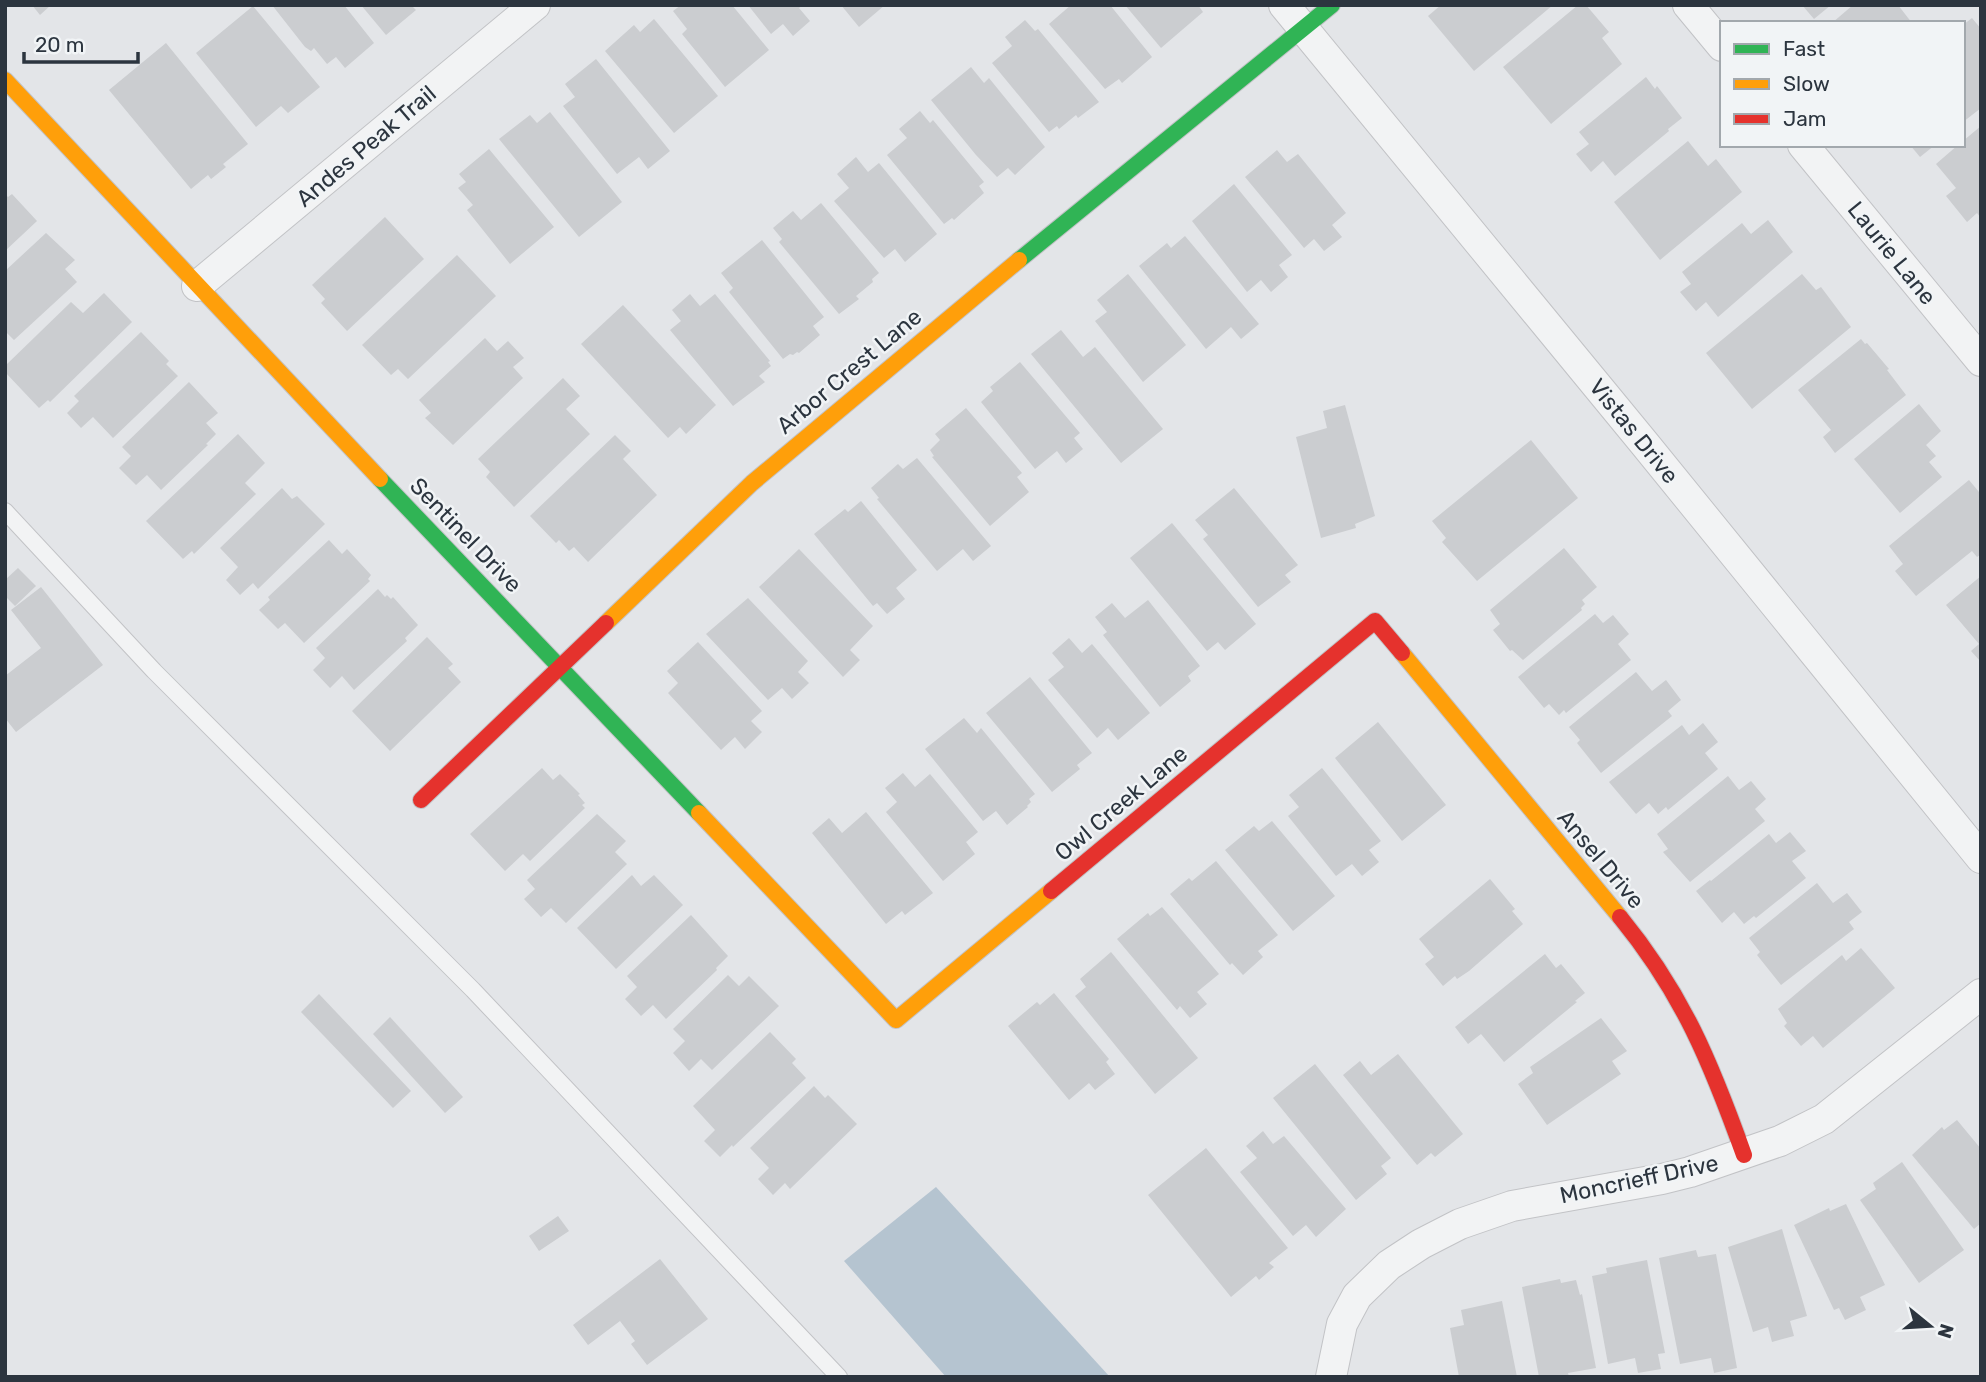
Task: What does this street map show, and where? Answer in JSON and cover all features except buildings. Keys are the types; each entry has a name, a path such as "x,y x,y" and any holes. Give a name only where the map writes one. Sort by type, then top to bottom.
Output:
{"street":[{"name":"Andes Peak Trail","path":"197,286 535,5"},
{"name":"Vistas Drive","path":"1284,5 1981,858"},
{"name":"Arbor Crest Lane","path":"421,800 752,483 1332,5"},
{"path":"1688,5 1720,44"},
{"name":"Sentinel Drive","path":"5,80 197,286 896,1020"},
{"name":"Laurie Lane","path":"1805,147 1981,361"},
{"name":"Owl Creek Lane","path":"896,1020 1375,621"},
{"name":"Ansel Drive","path":"1375,621 1669,980 1693,1023 1712,1067 1744,1155"},
{"name":"Moncrieff Drive","path":"1331,1377 1342,1324 1357,1296 1389,1265 1421,1244 1460,1224 1512,1206 1662,1179 1744,1155 1780,1141 1824,1119 1981,994"}],"lane":[{"path":"5,511 154,671 473,990 839,1377"}],"water":[{"path":"936,1187 1110,1377 946,1377 844,1261"}],"traffic: fast":[{"path":"1019,260 1332,5"},
{"path":"380,479 699,813"}],"traffic: slow":[{"path":"5,80 380,479"},
{"path":"606,623 752,483 1019,260"},
{"path":"1402,653 1620,917"},
{"path":"699,813 896,1020 1051,891"}],"traffic: jam":[{"path":"1051,891 1375,621 1402,653"},
{"path":"421,800 606,623"},
{"path":"1620,917 1661,974 1693,1030 1720,1090 1744,1155"}]}
